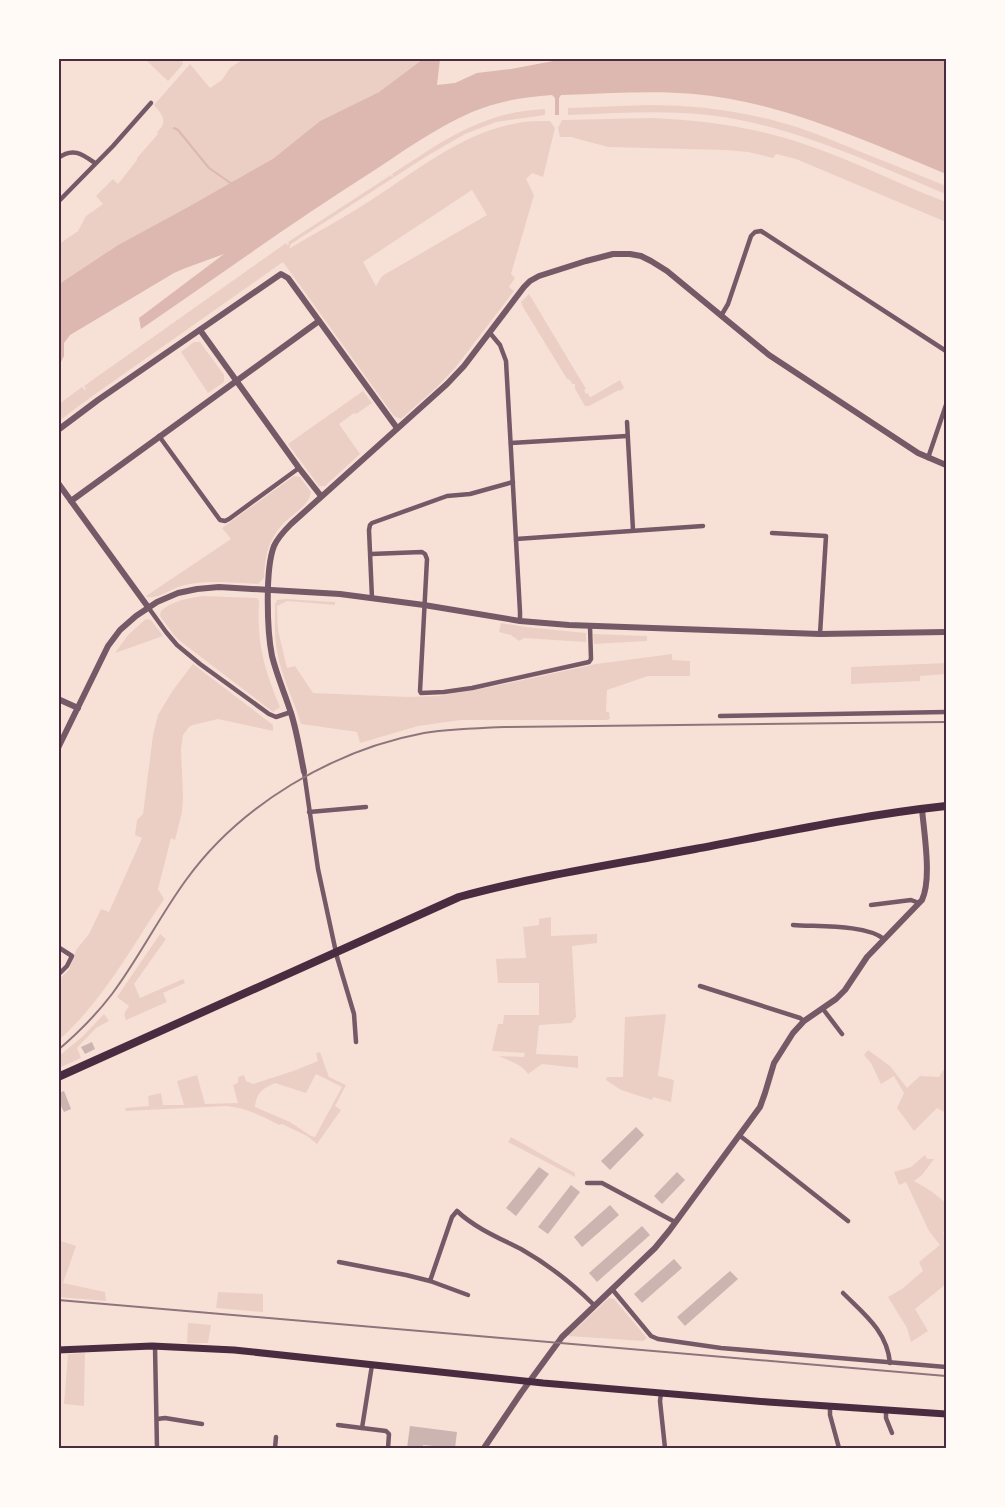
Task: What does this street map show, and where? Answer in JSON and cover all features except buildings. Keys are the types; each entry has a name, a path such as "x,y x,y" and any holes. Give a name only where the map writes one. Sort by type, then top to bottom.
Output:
{"highway":[{"path":"58,1077 459,897 489,889 830,823 946,806"}],"main road":[{"path":"58,1350 155,1347 234,1350 661,1393 946,1414"}],"street":[{"path":"58,202 151,103"},
{"path":"58,158 71,152 95,163"},
{"path":"720,316 728,304 749,240 753,234 761,231 946,351"},
{"path":"356,1042 355,1018 336,952 318,869 297,733 269,642 268,590 272,555 278,539 291,524 447,384 464,366 530,281 539,276 613,254 641,256 667,271 764,352 904,444 946,465"},
{"path":"58,430 281,274 288,278 397,428"},
{"path":"71,501 319,321"},
{"path":"200,330 321,496"},
{"path":"489,333 500,345 506,361 520,621"},
{"path":"928,458 946,405"},
{"path":"627,422 633,530"},
{"path":"159,436 220,520 229,519 299,468"},
{"path":"511,442 627,436"},
{"path":"372,598 369,530 372,523 447,496 470,495 513,482"},
{"path":"58,483 172,640 200,664 269,714 276,717 291,712"},
{"path":"516,539 703,526"},
{"path":"772,533 826,536 820,634"},
{"path":"371,554 422,552 425,554 421,693 472,688 589,662 591,659 590,626"},
{"path":"58,748 108,646 127,622 167,597 197,589 219,587 326,593 424,605 520,621 590,626 820,634 946,632"},
{"path":"58,699 78,708"},
{"path":"720,716 946,712"},
{"path":"309,812 366,807"},
{"path":"484,1449 565,1334 655,1248 675,1222 760,1107 778,1054 793,1033 804,1021 823,1009 840,994 861,964 919,903 927,883 922,809"},
{"path":"871,905 910,900 919,903"},
{"path":"793,925 855,929 873,933 884,939"},
{"path":"58,947 72,956 67,966 58,975"},
{"path":"700,986 804,1021"},
{"path":"823,1009 842,1034"},
{"path":"739,1135 848,1221"},
{"path":"586,1183 602,1183 675,1222"},
{"path":"430,1281 452,1217 457,1211 465,1219 557,1272 594,1305"},
{"path":"339,1262 430,1281 468,1295"},
{"path":"612,1289 651,1336 658,1340 721,1348 946,1367"},
{"path":"843,1293 879,1330 885,1341 890,1363"},
{"path":"155,1347 158,1449"},
{"path":"362,1428 372,1365"},
{"path":"661,1393 665,1449"},
{"path":"830,1407 839,1449"},
{"path":"886,1411 886,1418 892,1433"},
{"path":"157,1419 165,1418 202,1424"},
{"path":"338,1425 388,1432 388,1449"},
{"path":"274,1449 276,1437"}],"shaded area":[{"path":"146,58 182,59 183,64 168,81"},
{"path":"243,59 423,59 379,92 320,121 274,158 118,245 59,284 59,244 78,231 86,216 103,204 96,196 113,179 118,184 158,134 157,132 163,125 163,118 154,105 190,64 210,88 222,80 230,68"},
{"path":"423,59 440,59 437,85 455,83 477,73 564,59 946,59 946,174 823,125 760,105 727,98 661,92 561,95 559,115 555,115 555,98 552,95 511,100 472,112 418,141 310,212 141,329 139,318 224,254 174,273 70,335 64,343 64,356 59,366 59,284 118,245 274,158 320,121 379,92"},
{"path":"648,105 714,109 747,114 789,125 946,186 946,194 837,149 752,123 685,113 568,115 568,108"},
{"path":"545,109 545,115 496,122 465,134 291,244 289,249 358,208 439,155 477,135 526,122 550,121 555,128 543,177 532,173 526,179 534,195 511,274 515,278 509,287 514,291 455,368 401,419 394,416 283,262 59,421 59,404 82,387 85,390 84,386 286,243 289,244 288,242 391,175 392,177 392,174 420,156 462,131 492,118 522,111","holes":["472,190 487,215 382,276 376,286 363,262"]},
{"path":"652,118 690,120 746,129 783,137 820,149 946,202 946,222 796,159 776,154 773,158 726,150 608,147 571,137 560,137 558,128 562,120"},
{"path":"529,294 586,389 584,390 586,394 588,393 591,397 620,380 624,388 585,406 575,389 575,384 567,379 523,307 521,302"},
{"path":"194,342 200,342 224,375 224,382 208,393 181,352"},
{"path":"363,391 372,403 339,424 360,454 325,486 319,486 288,444"},
{"path":"294,476 300,477 311,492 310,497 274,536 266,556 264,578 258,584 198,583 178,587 155,597 146,596 231,539 222,528"},
{"path":"203,596 257,598 259,601 259,631 263,656 280,707 273,712 180,641 160,616 161,611 175,602"},
{"path":"277,600 335,602 335,605 287,601 277,606 278,630 287,668 295,666 313,693 439,696 596,664 672,654 672,660 690,661 690,676 648,676 607,690 606,712 609,712 610,719 606,720 461,720 418,726 360,743 357,732 301,724 281,670 276,645 275,604"},
{"path":"146,619 151,620 163,636 115,653 128,635"},
{"path":"501,623 586,633 586,642 524,638 519,641 511,635 499,632"},
{"path":"593,634 647,636 647,641 594,644"},
{"path":"946,663 946,674 920,676 920,681 851,684 851,667"},
{"path":"193,664 273,725 273,731 218,719 193,725 183,735 181,749 182,812 175,840 171,838 158,889 164,899 103,991 75,1025 59,1040 59,979 69,970 76,950 89,934 101,909 109,912 142,838 135,835 137,820 143,814 153,735 158,715"},
{"path":"551,917 551,936 597,934 597,943 572,946 576,1017 571,1023 539,1025 536,1054 578,1056 578,1068 542,1064 528,1074 519,1065 499,1056 524,1057 525,1053 492,1051 498,1024 503,1024 504,1015 539,1015 539,983 498,983 496,959 526,958 523,927 539,925 539,919"},
{"path":"160,934 166,939 134,984 140,998 183,979 185,983 163,993 167,1002 126,1020 125,1013 129,1006 117,997"},
{"path":"104,1014 109,1021 96,1028 77,1048 81,1058 59,1068 59,1056 82,1037"},
{"path":"666,1014 658,1076 674,1080 671,1102 653,1097 652,1100 621,1090 606,1080 607,1077 623,1077 625,1017"},
{"path":"868,1050 890,1066 907,1088 920,1076 939,1077 946,1066 946,1113 937,1108 914,1131 897,1108 904,1093 894,1076 881,1084 871,1063 864,1055"},
{"path":"320,1052 329,1077 346,1085 335,1106 341,1110 317,1144 307,1136 282,1124 279,1125 254,1113 234,1107 126,1111 125,1108 149,1106 148,1096 161,1093 163,1105 184,1105 177,1081 197,1075 205,1104 238,1103 233,1085 238,1083 238,1077 244,1075 246,1081 253,1084 318,1061 316,1053","holes":["316,1074 342,1087 315,1137 290,1122 255,1107 261,1092 275,1083 306,1093"]},
{"path":"511,1137 575,1173 575,1177 508,1142"},
{"path":"925,1155 927,1159 934,1159 922,1175 914,1181 946,1203 946,1230 943,1233 946,1237 946,1284 915,1309 928,1331 911,1342 907,1328 888,1297 902,1289 923,1271 919,1262 940,1245 929,1231 906,1182 899,1185 894,1172 911,1167"},
{"path":"58,1240 76,1246 63,1283 105,1292 106,1301 59,1297"},
{"path":"218,1292 263,1294 263,1312 216,1308"},
{"path":"609,1298 614,1299 647,1338 643,1341 568,1336"},
{"path":"188,1323 211,1325 208,1343 187,1343"},
{"path":"85,1353 84,1406 64,1404 68,1354"}],"waterway":[{"path":"174,128 209,168 232,184"}],"railway":[{"path":"58,1050 86,1024 112,994 186,880 233,828 261,805 291,785 323,767 356,753 390,741 424,733 474,728 946,722"},
{"path":"58,1300 946,1376"}]}
